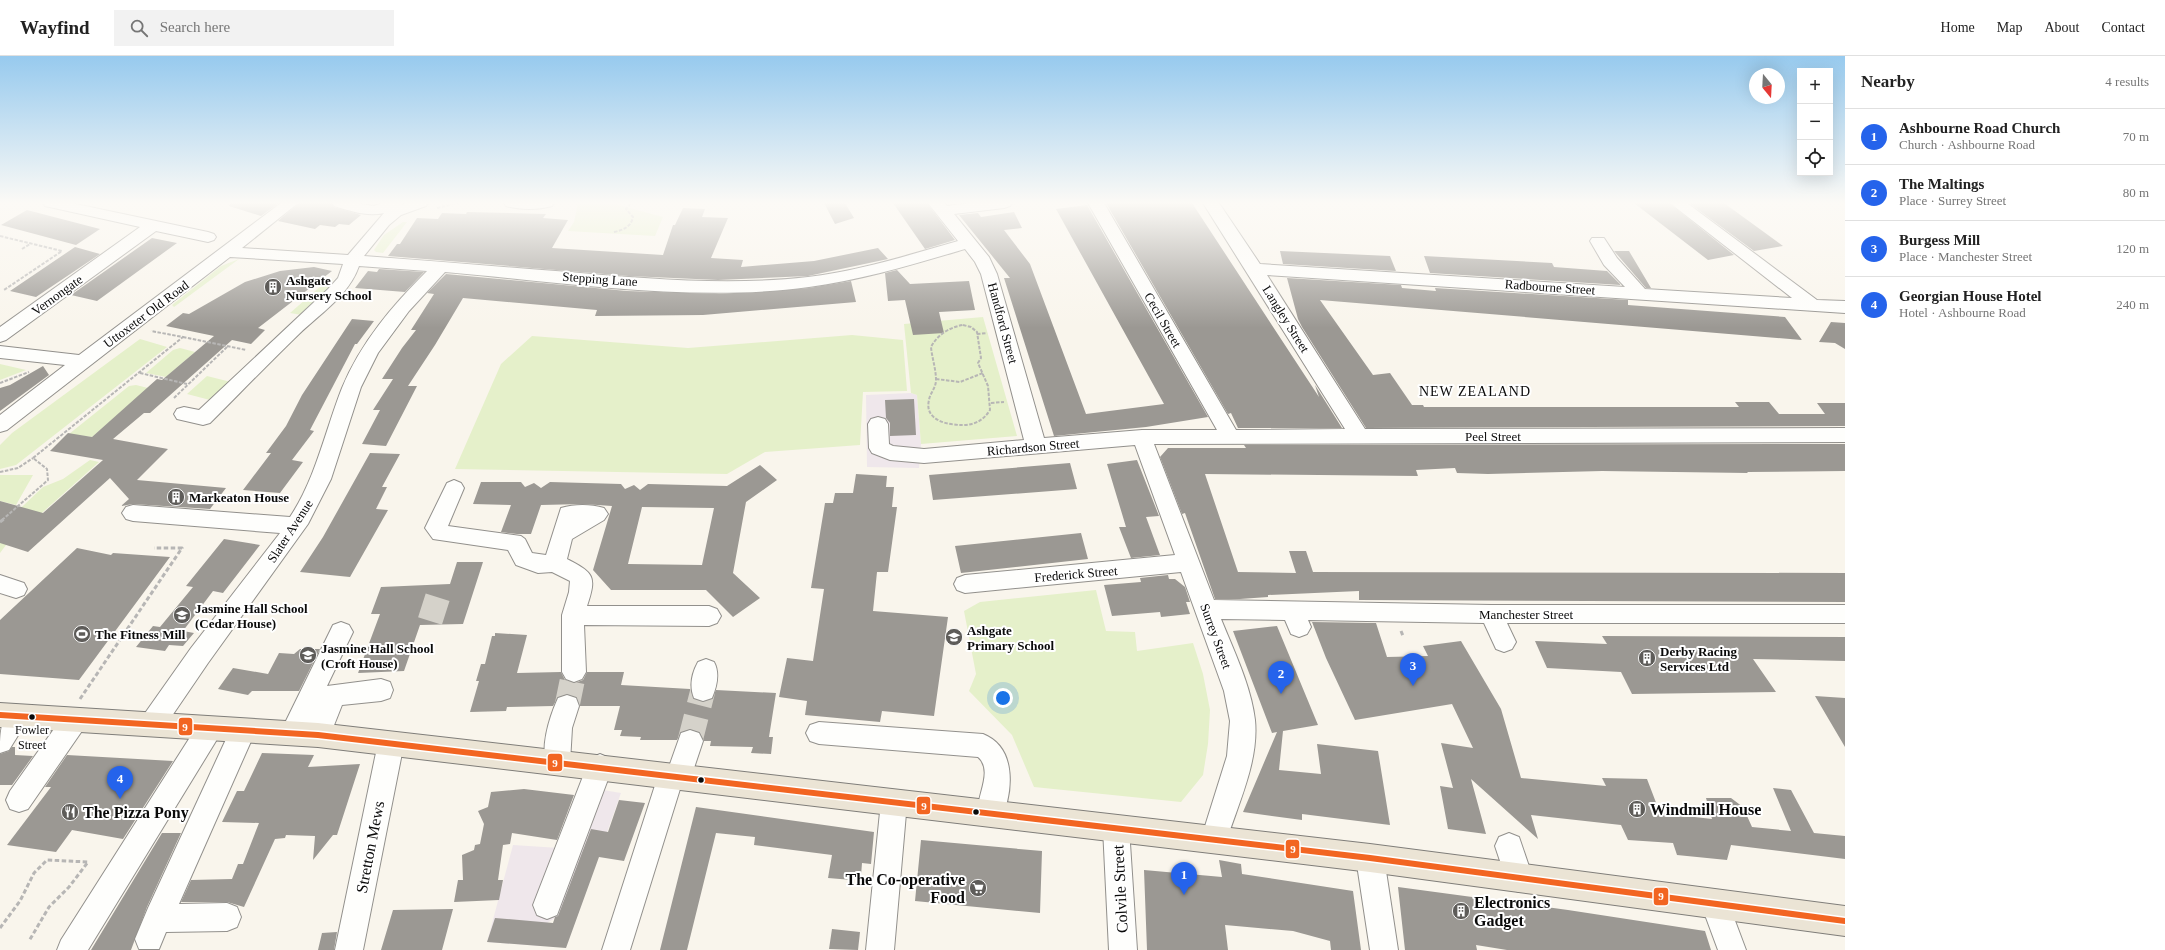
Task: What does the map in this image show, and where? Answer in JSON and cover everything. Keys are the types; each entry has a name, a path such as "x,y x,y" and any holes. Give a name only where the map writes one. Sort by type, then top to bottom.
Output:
{"main road":[{"path":"9,715 305,734 600,766 675,777 1370,858 1845,921"}],"street":[{"name":"Vernongate","path":"0,336 125,245"},
{"name":"Uttoxeter Old Road","path":"0,425 236,245"},
{"path":"184,414 204,418 293,330 334,293 346,279 353,259 365,245"},
{"name":"Stepping Lane","path":"227,252 353,259 594,280 684,285 793,283 865,272 963,245"},
{"name":"Handford Street","path":"970,245 983,261 989,274 1036,447"},
{"name":"Cecil Street","path":"1120,245 1230,436"},
{"name":"Langley Street","path":"1239,245 1360,437"},
{"path":"1600,245 1610,261 1639,293"},
{"path":"1733,245 1811,304"},
{"name":"Slater Avenue","path":"152,724 174,689 296,526 308,507 325,471 345,406 363,363 381,332 409,299 441,266"},
{"name":"Radbourne Street","path":"1255,268 1845,307"},
{"path":"36,310 56,315"},
{"path":"0,352 52,356 82,362"},
{"name":"Richardson Street","path":"878,424 879,448 890,453 924,456 1142,437"},
{"name":"Peel Street","path":"1142,437 1845,435"},
{"name":"Surrey Street","path":"1142,437 1188,563 1207,609 1241,708 1243,726 1240,748 1214,839"},
{"path":"454,488 436,528 441,533 513,542 517,545 524,560 538,564 555,563 580,576 581,590 573,615 574,672"},
{"path":"133,513 296,526"},
{"path":"555,563 562,535"},
{"name":"Frederick Street","path":"965,584 1188,563"},
{"name":"Manchester Street","path":"1207,609 1296,618 1492,614 1845,614"},
{"path":"1492,614 1504,642"},
{"path":"573,615 709,616"},
{"path":"305,734 341,632"},
{"path":"305,734 333,695 381,690"},
{"path":"557,762 560,728 567,706"},
{"path":"0,742 9,715"},
{"path":"19,800 70,719"},
{"path":"71,950 210,728"},
{"path":"227,917 153,928 243,730"},
{"path":"819,733 983,746 990,750 997,764 991,813"},
{"path":"616,950 675,777 690,741"},
{"name":"Stretton Mews","path":"349,950 391,743"},
{"path":"547,905 600,766"},
{"path":"880,950 894,802"},
{"name":"Colvile Street","path":"1116,828 1123,950"},
{"path":"1509,846 1519,878"},
{"path":"1370,858 1384,950"},
{"path":"1715,904 1732,950"}],"path":[{"path":"22,249 29,245"},
{"path":"4,290 62,252 33,245"},
{"path":"959,325 967,325 977,332 981,358 978,363 983,373 988,386 990,410 983,420 962,426 935,420 927,405 936,379 931,353 932,344 949,330 959,325"},
{"path":"146,330 245,351"},
{"path":"0,472 18,468 33,458 140,374 183,337"},
{"path":"140,374 188,385 227,347"},
{"path":"936,379 959,383 973,379 983,373"},
{"path":"0,522 48,480 49,474 47,468 33,458"},
{"path":"70,719 182,548 154,548"},
{"path":"0,928 20,901 34,873 47,860 88,862 69,886 49,907 30,941"}],"shaded area":[{"path":"911,393 917,395 921,444 919,468 867,467 866,395"},
{"path":"579,786 621,793 575,922 555,918 547,923 540,946 487,942 513,845 559,848"}],"green space":[{"path":"378,245 389,245 383,253 376,252 374,250"},
{"path":"239,259 174,307 172,305 221,266"},
{"path":"330,278 333,280 329,289 302,315 290,313"},
{"path":"983,317 1017,436 921,444 917,395 911,393 904,324"},
{"path":"852,335 903,340 907,391 863,392 860,445 765,452 727,474 455,469 501,364 532,336 688,348"},
{"path":"140,339 167,347 16,465 0,469 0,445 12,433"},
{"path":"180,348 195,352 166,377 146,373 173,350"},
{"path":"0,364 26,370 0,380"},
{"path":"207,376 231,382 210,400 187,394"},
{"path":"136,385 148,388 92,437 69,434 129,386"},
{"path":"90,460 99,462 6,545 0,553 0,533 6,522 43,487 63,479"},
{"path":"0,475 33,475 16,505 0,501"},
{"path":"1096,590 1106,631 1135,632 1137,651 1193,643 1203,674 1210,710 1208,744 1203,775 1181,802 1034,787 1012,735 969,691 976,674 964,611 980,602"}],"building":[{"path":"142,245 175,245 97,301 71,295"},
{"path":"396,245 554,245 552,248 663,255 666,245 717,245 711,258 743,260 741,267 814,261 878,248 888,259 808,276 718,280 629,276 388,256"},
{"path":"922,245 939,245 925,249"},
{"path":"983,245 1015,245 1030,264 1086,414 1164,404 1076,245 1110,245 1208,417 1146,427 1054,436 1004,278 1010,278"},
{"path":"1130,245 1219,245 1319,397 1315,385 1342,428 1238,428 1231,413 1228,414"},
{"path":"1688,245 1721,245 1734,255 1708,260"},
{"path":"1745,245 1781,245 1783,246 1754,251"},
{"path":"75,247 100,254 36,297 10,291"},
{"path":"1280,251 1390,256 1396,271 1283,264"},
{"path":"1614,251 1629,251 1651,288 1646,288"},
{"path":"1424,256 1552,263 1554,267 1607,271 1621,285 1430,273"},
{"path":"314,267 332,271 258,328 265,330 251,344 232,340 150,413 144,413 113,439 168,449 137,480 226,488 210,509 133,504 121,506 129,499 110,478 28,552 0,543 0,501 43,513 103,460 50,451 68,433 92,437 157,379 162,380 214,336 166,326 183,313 189,314 245,282 280,271"},
{"path":"379,269 424,272 405,292 355,288 368,271 377,272"},
{"path":"897,270 910,284 969,281 975,310 939,312 944,333 913,335 905,300 888,301 885,273"},
{"path":"446,274 627,291 719,294 809,288 851,281 856,302 703,315 595,316 597,310 463,298 408,386 417,386 386,446 362,444 380,410 373,410 393,379 382,379 402,348 416,330 411,330 434,294 427,293"},
{"path":"1287,278 1401,285 1402,288 1436,291 1435,288 1628,300 1628,305 1785,317 1802,340 1320,300 1373,375 1390,373 1412,405 1423,405 1424,407 1739,407 1735,402 1769,402 1779,414 1825,414 1817,403 1845,403 1845,426 1366,428 1302,327 1298,319"},
{"path":"352,319 374,321 357,344 355,344 310,430 314,431 292,460 303,462 280,493 243,490 271,453 266,453 286,426 302,395"},
{"path":"1831,322 1845,323 1845,349 1835,343 1819,342"},
{"path":"43,366 49,375 0,411 0,388 10,385"},
{"path":"914,399 916,435 890,436 890,423 886,418 885,400"},
{"path":"1845,444 1845,471 1747,472 1748,473 1602,471 1488,474 1457,473 1455,468 1416,470 1418,476 1205,474 1238,572 1296,573 1289,551 1306,551 1313,572 1845,573 1845,602 1359,600 1359,591 1268,595 1268,597 1240,599 1215,599 1185,513 1182,514 1160,457 1168,448 1246,448 1244,445"},
{"path":"370,453 400,454 382,487 387,487 376,509 388,510 350,577 300,572 323,537"},
{"path":"1137,460 1159,516 1146,517 1160,555 1131,558 1119,527 1126,527 1107,464"},
{"path":"1070,463 1077,489 933,500 929,475"},
{"path":"760,465 777,480 746,502 733,573 760,598 733,617 706,590 611,590 593,570 612,506 583,504 541,505 531,534 517,534 501,532 511,505 473,504 481,482 521,482 525,487 534,483 541,488 550,482 621,484 625,489 634,485 640,490 648,484 727,486","holes":["642,507 714,508 702,565 628,564"]},
{"path":"856,474 887,476 886,487 894,487 892,507 897,507 888,572 877,572 873,611 948,617 934,716 882,711 880,722 805,715 807,701 779,697 787,658 813,661 824,589 811,588 825,503 833,503 835,493 853,493"},
{"path":"1081,533 1088,559 961,573 955,546"},
{"path":"224,539 260,545 223,593 213,591 183,631 194,633 183,646 169,645 165,651 136,647 153,626 160,627 193,587 186,586"},
{"path":"77,548 111,555 113,553 170,557 79,680 0,674 0,620"},
{"path":"457,562 483,562 463,624 420,625 404,671 358,673 380,614 371,614 381,587 450,584"},
{"path":"1168,575 1169,579 1175,579 1185,587 1190,602 1186,602 1190,614 1161,617 1160,612 1112,616 1104,585 1141,582 1140,578"},
{"path":"1312,622 1376,623 1387,657 1428,656 1423,646 1461,641 1501,709 1521,778 1606,786 1602,778 1647,779 1660,813 1712,819 1706,798 1731,798 1743,807 1752,827 1791,831 1773,788 1791,790 1814,833 1845,836 1845,859 1731,845 1727,860 1677,855 1673,843 1628,840 1621,825 1531,815 1538,839 1471,779 1486,834 1448,829 1440,786 1453,788 1441,743 1473,748 1452,704 1355,720 1326,658"},
{"path":"1277,626 1318,725 1283,731 1279,770 1321,774 1317,744 1378,751 1390,825 1302,814 1302,820 1243,812 1277,732 1272,733 1233,631"},
{"path":"495,633 527,635 517,673 561,672 565,680 575,683 583,680 587,672 624,672 621,685 690,689 693,698 703,702 712,699 716,690 776,693 769,737 773,737 771,754 751,753 753,747 710,746 711,741 704,741 700,732 690,729 681,732 677,740 640,740 641,737 620,736 622,730 614,730 620,706 580,706 577,697 567,694 558,697 553,706 507,707 506,711 470,712 479,681 476,681 481,664 485,664 492,636 495,636"},
{"path":"1602,636 1845,637 1845,661 1753,659 1776,692 1632,694 1621,672 1547,668 1535,641 1607,644"},
{"path":"300,649 320,649 299,691 252,691 248,695 218,689 233,668 268,674 279,653 294,654"},
{"path":"1815,696 1845,698 1845,747"},
{"path":"12,747 15,747 15,755 33,756 12,785 0,785 0,754 9,751"},
{"path":"262,753 314,755 308,767 360,764 337,835 333,835 313,860 315,836 286,835 285,838 275,839 244,907 227,902 181,902 191,880 232,879 238,864 243,864 259,823 222,822 237,791 244,791"},
{"path":"67,755 173,761 123,839 72,830 56,852 7,845 51,787 45,787"},
{"path":"524,789 574,795 557,840 512,833 510,844 503,845 498,880 503,880 499,900 454,902 458,880 463,880 462,855 474,850 475,845 480,844 484,824 478,811 488,807 491,792"},
{"path":"619,800 645,803 624,861 599,857 566,948 487,942 495,918 553,923 555,917 558,916 591,829 608,832"},
{"path":"696,807 874,832 871,864 862,863 861,876 853,875 852,880 828,878 832,855 754,845 755,837 716,833 687,950 660,950"},
{"path":"162,833 181,833 147,907 131,950 91,950"},
{"name":"The Co-operative Food","path":"921,840 1042,851 1040,913 915,901"},
{"path":"1219,860 1241,864 1242,874 1353,891 1361,950 1331,950 1330,941 1293,931 1225,925 1228,950 1147,950 1144,870 1222,877"},
{"path":"1398,887 1568,910 1705,931 1711,950 1507,950 1476,945 1477,950 1405,950"},
{"path":"453,909 442,950 381,950 393,910"},
{"path":"832,929 860,932 858,950 829,949"},
{"path":"337,932 334,950 318,950 322,933"}],"tunnel":[{"path":"430,621 438,596"},
{"path":"567,706 574,672"},
{"path":"690,741 703,690"}],"transit line":[{"name":"9","path":"0,715 318,735 1370,858 1845,921"}],"place":[{"name":"Ashgate Nursery School","path":"273,287"},
{"name":"Markeaton House","path":"176,497"},
{"name":"Jasmine Hall School (Cedar House)","path":"182,615"},
{"name":"The Fitness Mill","path":"82,634"},
{"name":"Ashgate Primary School","path":"954,637"},
{"name":"Jasmine Hall School (Croft House)","path":"308,655"},
{"name":"Derby Racing Services Ltd","path":"1647,658"},
{"name":"Burgess Mill","path":"1413,686"},
{"name":"The Maltings","path":"1281,694"},
{"name":"Fowler Street","path":"32,717"},
{"name":"Georgian House Hotel","path":"120,799"},
{"name":"Windmill House","path":"1637,809"},
{"name":"The Pizza Pony","path":"70,812"},
{"name":"The Co-operative Food","path":"978,888"},
{"name":"Ashbourne Road Church","path":"1184,895"},
{"name":"Electronics Gadget","path":"1461,911"}],"district":[{"name":"NEW ZEALAND","path":"1475,391"}]}
